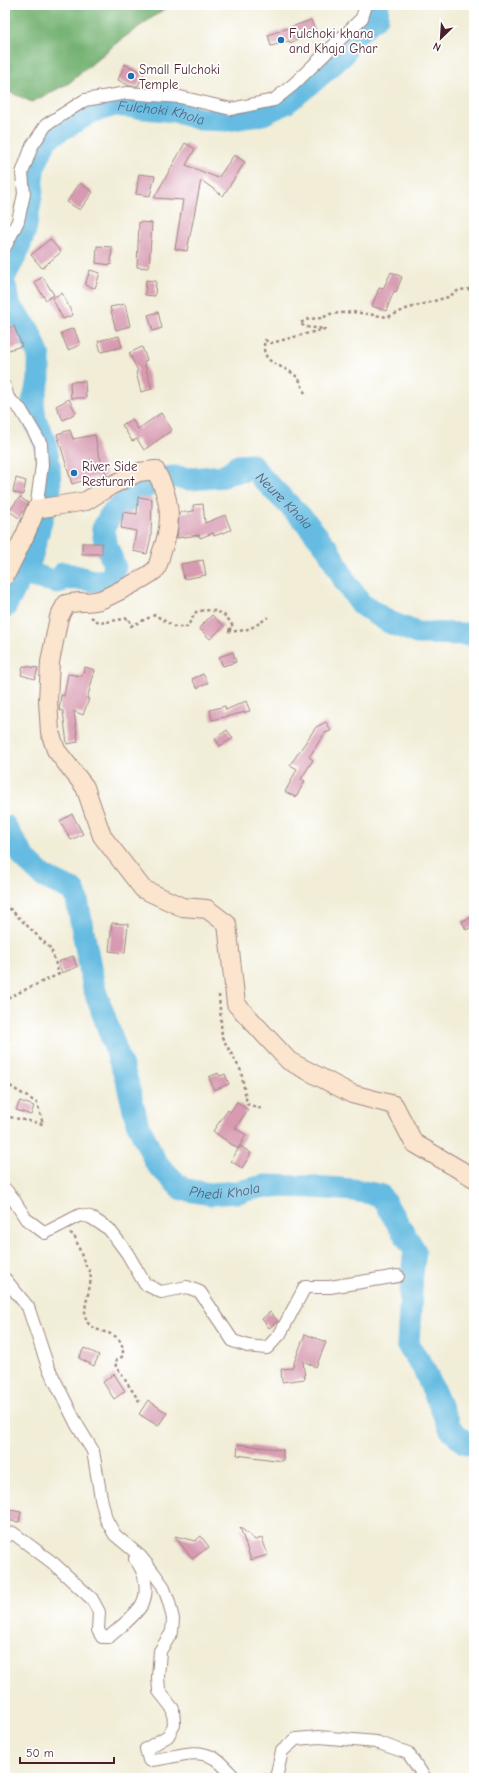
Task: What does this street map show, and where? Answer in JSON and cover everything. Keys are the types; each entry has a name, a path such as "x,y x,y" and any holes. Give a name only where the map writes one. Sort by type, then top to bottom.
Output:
{"main road":[{"path":"5,576 36,509 86,501 110,486 139,472 155,470 164,485 170,506 168,536 155,569 120,591 98,600 76,601 66,604 59,617 50,662 48,701 50,732 56,750 85,787 102,836 143,889 182,907 207,909 227,924 236,1004 289,1060 352,1094 394,1105 414,1143 474,1178"}],"street":[{"path":"5,247 18,222 24,194 22,173 32,146 46,125 85,100 126,93 180,97 231,109 274,100 294,84 362,18 366,5"},
{"path":"5,387 8,398 22,410 41,444 42,465 36,509"},
{"path":"5,1189 12,1197 26,1220 45,1233 80,1215 90,1217 109,1229 128,1253 145,1284 160,1292 188,1287 200,1292 233,1341 248,1346 267,1348 280,1334 305,1288 330,1287 398,1276"},
{"path":"5,1279 28,1307 48,1367 77,1425 94,1451 104,1512 115,1535 143,1568 146,1590 141,1606 109,1637 102,1637 98,1630 99,1612 92,1599 53,1563 13,1533 5,1537"},
{"path":"115,1535 140,1556 163,1586 173,1619 172,1632 160,1651 158,1677 159,1691 173,1709 174,1725 168,1736 146,1749 149,1760 160,1760 202,1752 216,1759 235,1778"},
{"path":"276,1778 282,1751 296,1739 319,1737 376,1742 408,1753 425,1778"}],"path":[{"path":"304,393 300,381 290,372 268,360 264,352 265,340 271,343 325,329 305,326 300,323 309,319 322,318 330,314 353,312 388,317 406,309 448,297 458,290 471,289 474,292"},
{"path":"76,601 88,616 94,618 100,623 129,618 131,626 155,615 175,627 187,627 196,612 210,609 223,614 233,627 227,631 240,632 255,627 268,617"},
{"path":"5,904 51,949 59,974 5,999"},
{"path":"219,991 222,1037 241,1071 247,1104 262,1109"},
{"path":"5,1008 9,1038 5,1049"},
{"path":"5,1083 38,1103 42,1124 5,1116"},
{"path":"64,1223 68,1232 74,1235 90,1272 90,1286 85,1316 88,1324 97,1329 113,1334 121,1343 123,1356 115,1361 116,1366 141,1404"}],"green space":[{"path":"5,5 170,5 119,41 69,83 32,102 5,90"}],"building":[{"path":"311,20 316,32 290,43 289,41 271,46 268,35"},
{"path":"125,64 144,73 138,86 130,86 118,80"},
{"path":"185,143 195,149 186,165 218,178 234,155 245,162 223,196 201,180 187,251 175,249 183,200 154,198"},
{"path":"139,174 155,176 150,196 136,194"},
{"path":"80,183 93,192 80,210 67,202"},
{"path":"139,222 152,223 149,268 137,267"},
{"path":"50,239 61,252 42,268 31,255"},
{"path":"97,246 112,247 111,265 96,263"},
{"path":"90,270 100,273 95,288 85,285"},
{"path":"391,272 402,277 396,292 394,291 386,311 372,306 379,288 383,289"},
{"path":"43,277 54,295 46,300 34,282"},
{"path":"146,280 156,281 155,296 145,295"},
{"path":"62,293 73,315 63,319 52,298"},
{"path":"125,304 130,326 116,330 110,307"},
{"path":"158,312 162,328 153,331 148,315"},
{"path":"14,326 22,346 5,351 5,329"},
{"path":"74,328 80,345 68,350 61,333"},
{"path":"119,336 122,347 101,352 98,341"},
{"path":"142,347 147,360 144,362 152,389 141,392 136,372 138,371 129,353"},
{"path":"85,381 86,398 71,398 70,382"},
{"path":"69,399 76,413 63,420 56,406"},
{"path":"161,413 172,430 144,450 137,439 132,441 122,425 132,419 138,429"},
{"path":"70,430 73,439 95,435 98,452 107,476 98,481 96,477 72,484 57,434"},
{"path":"16,478 26,481 23,495 13,492"},
{"path":"20,497 28,503 19,518 9,511"},
{"path":"138,497 152,499 151,537 147,554 133,551 136,531 121,528 123,512 137,514"},
{"path":"203,504 205,523 225,515 231,530 214,536 213,533 200,538 199,535 177,538 179,513 194,511 193,505"},
{"path":"82,543 102,543 102,554 82,554"},
{"path":"203,560 206,575 184,579 181,564"},
{"path":"212,615 224,626 210,639 199,628"},
{"path":"233,652 236,662 223,666 219,657"},
{"path":"23,666 38,668 35,679 21,675"},
{"path":"85,667 95,670 87,699 89,699 83,715 74,711 78,742 67,744 63,711 59,710 61,695 64,696 68,674 82,676"},
{"path":"203,674 208,683 197,688 192,679"},
{"path":"246,701 250,711 212,720 210,710 225,706 226,710"},
{"path":"326,722 331,731 325,733 309,757 313,760 301,779 305,781 296,797 285,792 297,769 290,765 316,727"},
{"path":"227,730 233,738 220,746 215,739"},
{"path":"72,814 83,834 71,840 60,821"},
{"path":"474,916 474,926 466,930 462,921"},
{"path":"112,923 128,924 125,953 109,951"},
{"path":"73,956 77,967 62,973 58,962"},
{"path":"218,1073 220,1076 225,1074 229,1084 214,1090 209,1077"},
{"path":"20,1101 34,1106 31,1115 16,1110"},
{"path":"237,1102 248,1110 235,1128 246,1135 238,1149 213,1131 228,1110 230,1112"},
{"path":"240,1146 251,1153 242,1168 231,1161"},
{"path":"270,1312 278,1321 269,1328 262,1319"},
{"path":"305,1334 326,1342 316,1367 303,1361 305,1379 282,1382 281,1369 292,1368"},
{"path":"84,1348 99,1355 94,1366 79,1358"},
{"path":"114,1374 125,1391 114,1399 103,1382"},
{"path":"148,1400 167,1413 158,1426 139,1414"},
{"path":"238,1444 283,1450 283,1461 237,1455"},
{"path":"5,1509 21,1512 19,1522 5,1520"},
{"path":"240,1527 255,1540 262,1538 268,1555 251,1560"},
{"path":"175,1536 195,1541 201,1536 209,1547 192,1559"}],"waterway":[{"name":"Fulchoki Khola","path":"5,275 16,255 25,230 32,191 33,169 47,138 91,112 115,105 175,111 200,119 228,120 263,114 286,103 343,55 352,37 377,17 378,5"},
{"name":"Fulchoki Khola","path":"5,286 10,306 29,331 39,356 39,379 33,401 35,420 45,442 49,465 50,488 31,558 5,607"},
{"name":"Neure Khola","path":"24,571 58,583 64,573 94,581 111,580 115,567 105,542 103,529 110,516 124,502 157,479 174,477 191,479 224,476 238,466 252,465 261,477 305,521 328,549 346,583 361,604 389,622 417,633 474,633"},
{"name":"Neure Khola","path":"172,468 232,482 261,477"},
{"name":"Neure Khola","path":"15,587 27,585 45,589 77,588 105,590 114,583 112,566 103,541 100,525 107,511 141,482"},
{"name":"Phedi Khola","path":"5,826 25,859 44,877 74,891 94,988 127,1081 137,1122 156,1163 182,1189 210,1194 237,1192 265,1186 353,1190 380,1195 415,1251 412,1274 408,1345 423,1367 450,1428 464,1442 474,1445"}],"place":[{"name":"Fulchoki khana and Khaja Ghar","path":"281,40"},
{"name":"Small Fulchoki Temple","path":"131,76"},
{"name":"River Side Resturant","path":"74,473"}]}
